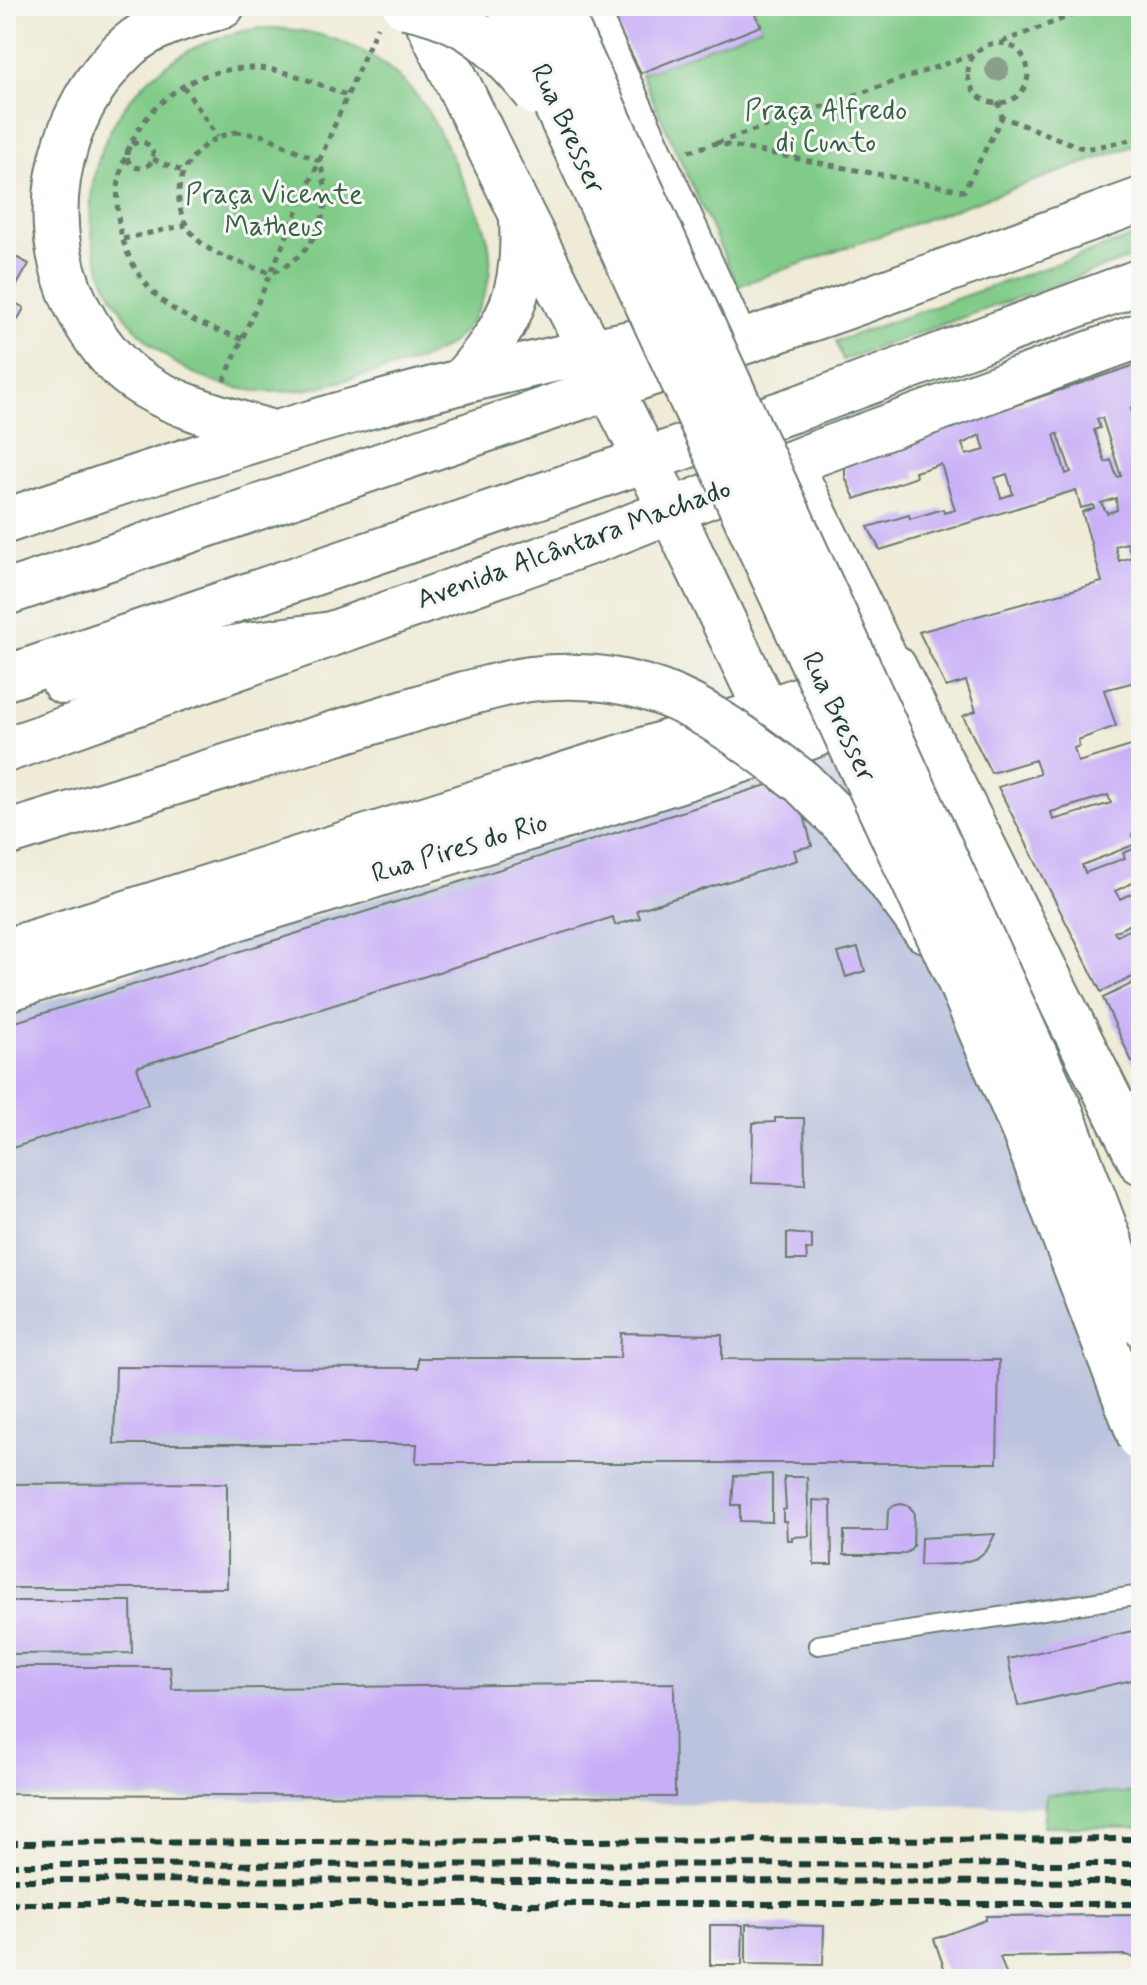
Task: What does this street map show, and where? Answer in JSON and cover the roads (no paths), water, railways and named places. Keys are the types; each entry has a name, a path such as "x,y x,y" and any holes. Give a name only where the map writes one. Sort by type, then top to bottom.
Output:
{"main road":[{"path":"222,6 166,23 130,45 101,76 79,111 63,153 55,191 55,231 62,270 76,306 97,342 128,375 210,415 273,433"},
{"name":"Rua Bresser","path":"510,6 956,973 1024,1131 1141,1439"},
{"name":"Rua Bresser","path":"557,6 1061,1112 1141,1323"},
{"path":"402,10 444,16 467,26 497,49 533,89 573,143"},
{"path":"402,10 522,215 647,461 776,729"},
{"path":"6,593 820,316 1141,200"},
{"path":"461,382 489,349 513,307 524,249 522,215"},
{"name":"Avenida Alcântara Machado","path":"6,678 647,461 1141,281"},
{"path":"6,521 273,433 589,349 732,324 820,316"},
{"name":"Avenida Alcântara Machado","path":"6,750 600,539 817,453 1141,335"},
{"path":"6,691 101,676 248,645 332,634"},
{"path":"6,834 464,694 527,680 586,677 636,684 688,704 730,727 802,782 857,837 956,973"},
{"path":"902,683 1129,1110 1141,1162"},
{"name":"Rua Pires do Rio","path":"6,989 135,930 776,729 902,683"},
{"name":"Rua Pires do Rio","path":"6,951 135,930"}],"street":[{"path":"588,6 732,324"},
{"path":"806,487 902,683"}],"lane":[{"path":"818,1645 1141,1595"}],"railway":[{"path":"6,1843 1141,1839"},
{"path":"6,1865 1141,1864"},
{"path":"6,1880 1141,1882"},
{"path":"6,1904 1141,1904"}],"park label":[{"name":"Praça Alfredo di Cunto","path":"826,127"},
{"name":"Praça Vicente Matheus","path":"274,211"}]}
